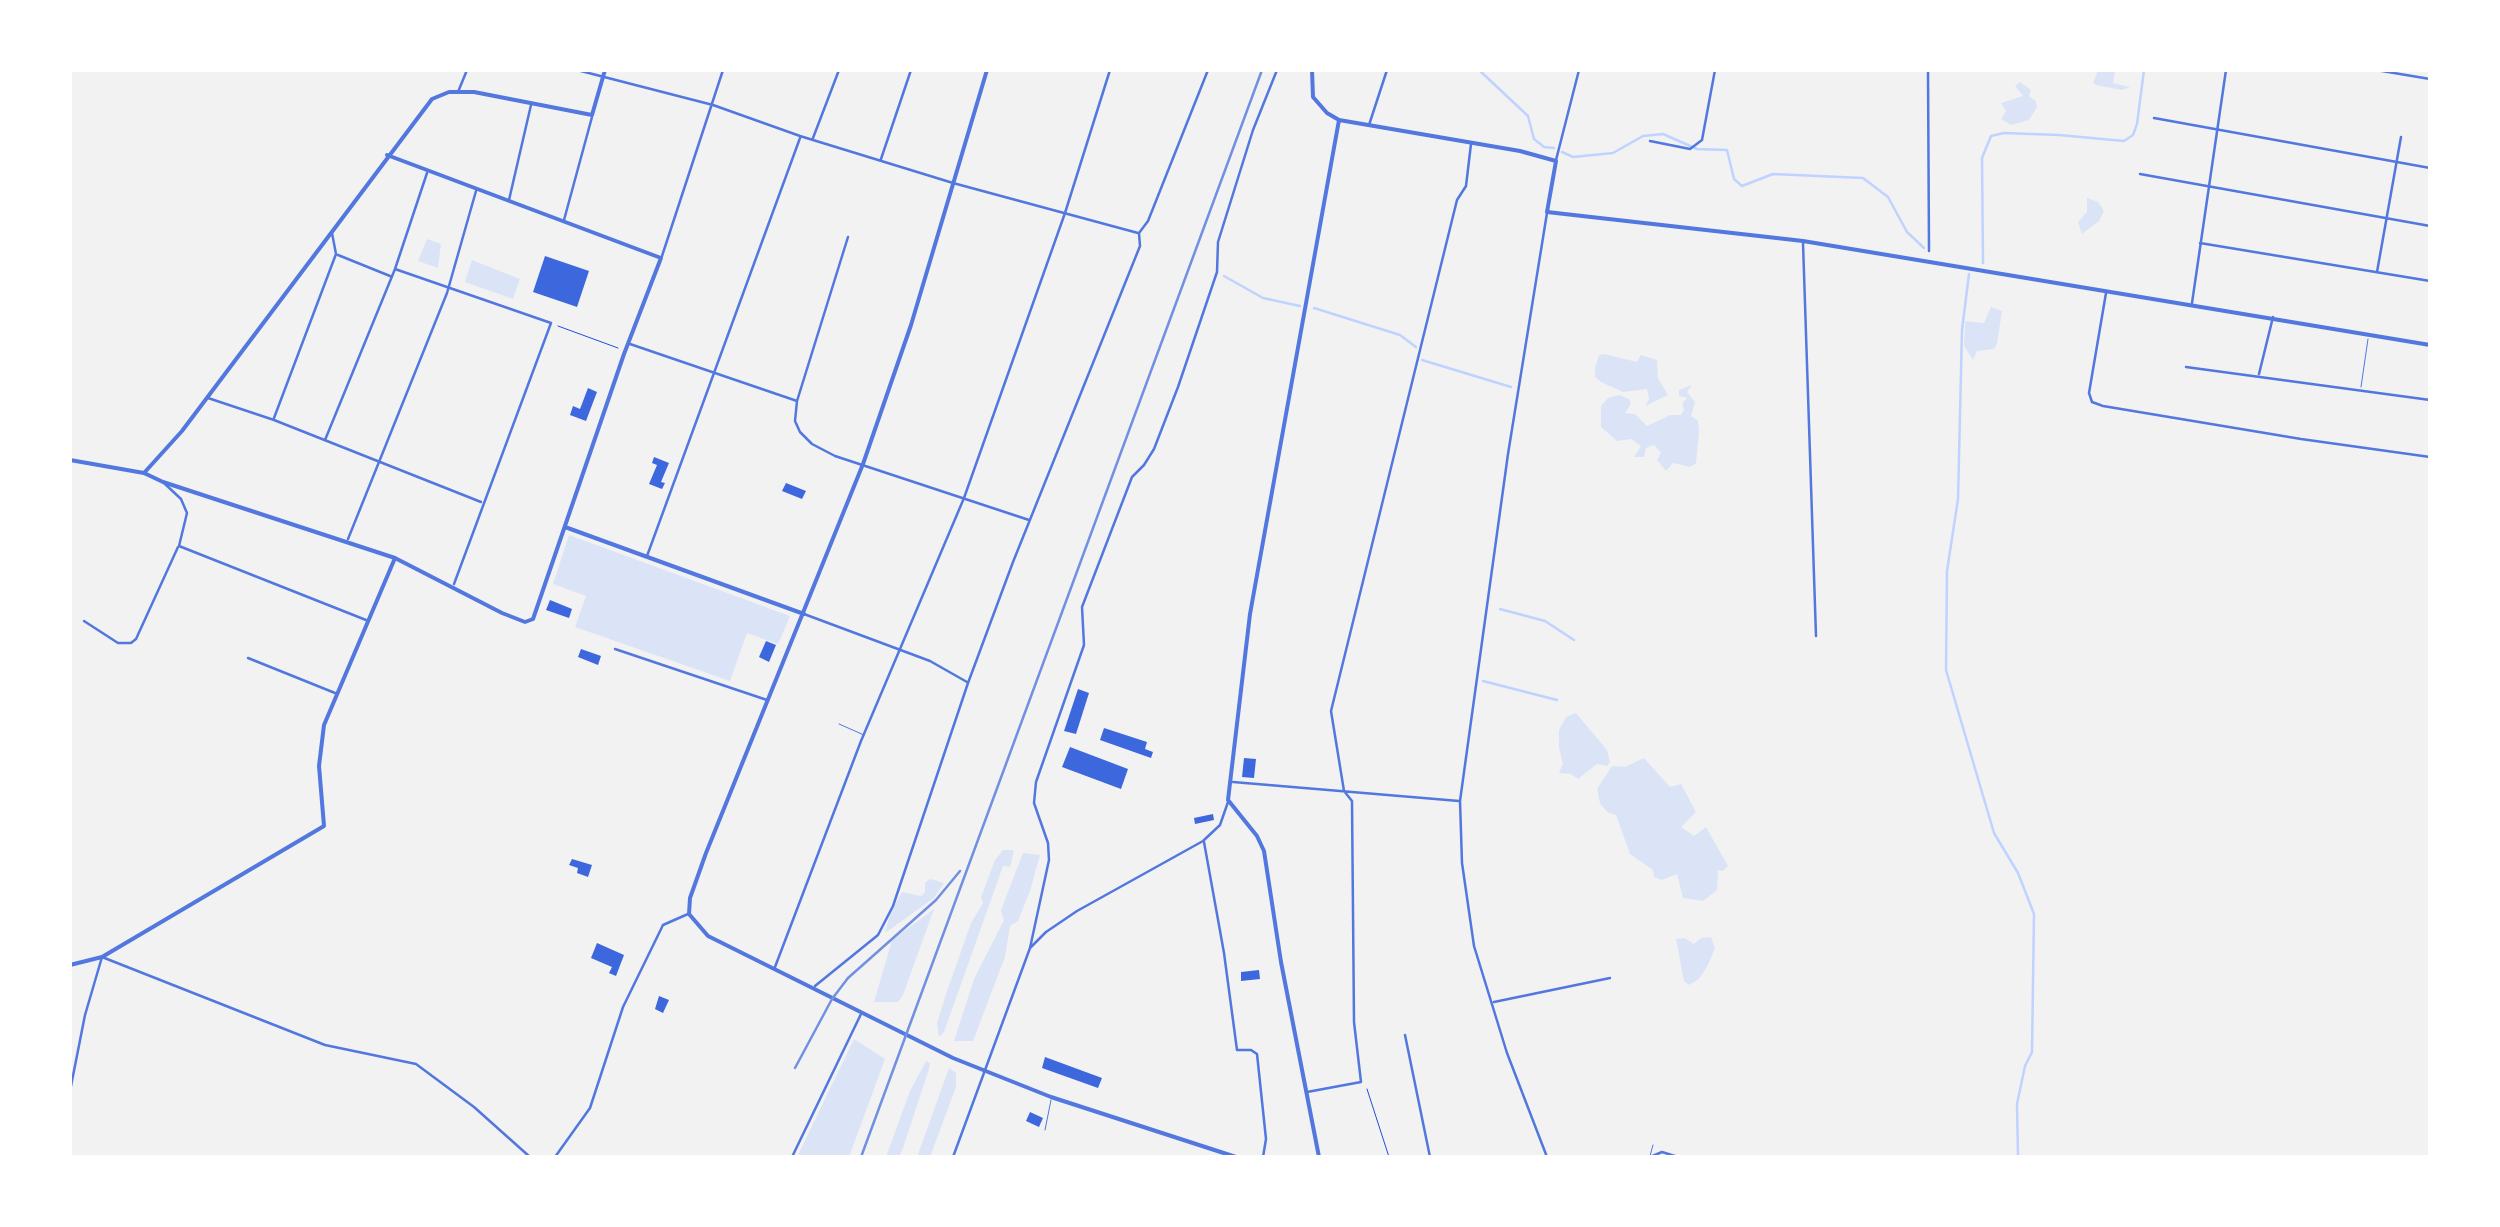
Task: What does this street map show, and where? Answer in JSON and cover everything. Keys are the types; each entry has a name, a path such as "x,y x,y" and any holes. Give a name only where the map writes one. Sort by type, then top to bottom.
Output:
{"street":[{"path":"458,92 468,70"},
{"path":"577,70 604,73 953,183 1140,234"},
{"path":"70,460 144,473 395,558 502,613 525,622 533,620 662,258 723,70"},
{"path":"813,138 839,70"},
{"path":"880,160 911,70"},
{"path":"987,70 911,325 863,464 706,853 690,898 689,914 708,936 983,1072 1236,1157"},
{"path":"774,970 864,734 964,498 1065,213 1110,70"},
{"path":"812,989 878,935 893,906 968,682 1140,246 1140,234 1208,70"},
{"path":"953,1157 1030,948 1049,860 1048,843 1034,802 1036,782 1084,645 1082,607 1132,477 1154,449 1178,387 1217,272 1218,242 1253,130 1277,70"},
{"path":"1312,70 1313,97 1327,113 1340,120 1556,162"},
{"path":"1369,126 1387,70"},
{"path":"1546,1157 1474,946 1462,863 1460,801 1508,454 1547,212 1579,70"},
{"path":"1650,140 1692,148 1702,140 1714,70"},
{"path":"1928,70 1929,251"},
{"path":"2192,304 2226,70"},
{"path":"2376,70 2430,80"},
{"path":"2414,70 2418,77"},
{"path":"564,222 604,73"},
{"path":"144,473 207,398 425,104 440,94 458,92 592,116"},
{"path":"509,202 532,103"},
{"path":"2154,118 2430,168"},
{"path":"1030,948 1077,911 1204,841 1220,826 1228,800 1250,614 1340,120"},
{"path":"647,556 800,136"},
{"path":"2377,272 2401,136"},
{"path":"1307,1092 1361,1082 1354,1022 1352,801 1344,791 1330,711 1457,200 1466,186 1471,143"},
{"path":"387,156 662,258"},
{"path":"326,440 395,269 427,171"},
{"path":"2140,174 2430,226"},
{"path":"346,542 447,293 476,189"},
{"path":"1547,212 1803,241 2430,344"},
{"path":"274,420 336,254 332,229"},
{"path":"848,237 797,401 796,426 804,438 835,456 1030,521"},
{"path":"1803,241 1816,636"},
{"path":"2200,243 2430,282"},
{"path":"336,254 390,276"},
{"path":"395,269 551,323 453,587"},
{"path":"2107,290 2089,393 2092,402 2301,440 2430,457"},
{"path":"2258,376 2273,317"},
{"path":"629,343 797,401"},
{"path":"2186,368 2430,400"},
{"path":"207,398 274,420 482,503"},
{"path":"84,621 118,642 136,640 179,546 187,513 181,499 163,482"},
{"path":"565,527 900,650 968,682"},
{"path":"179,546 366,620"},
{"path":"70,965 102,957 324,826 321,745 335,693 395,558"},
{"path":"615,649 768,701"},
{"path":"248,658 335,693"},
{"path":"1229,782 1460,801"},
{"path":"1228,800 1264,851 1319,1157"},
{"path":"1204,841 1238,1050 1257,1054 1266,1138 1264,1157"},
{"path":"555,1157 590,1108 623,1007 662,925 689,914"},
{"path":"70,1091 85,1015 102,957"},
{"path":"102,957 325,1044 416,1064 474,1107 530,1157"},
{"path":"1491,1003 1610,978"},
{"path":"792,1157 861,1014"},
{"path":"1404,1035 1430,1157"},
{"path":"1650,1157 1662,1152 1678,1157"}],"lane":[{"path":"2360,390 2368,334"},
{"path":"839,724 864,734"},
{"path":"1045,1130 1051,1097"},
{"path":"1650,1157 1653,1145"}],"path":[{"path":"551,323 626,351"},
{"path":"1361,1082 1389,1157"}],"shaded area":[{"path":"2098,70 2115,70 2113,83 2130,87 2122,90 2096,85 2093,83"},
{"path":"2020,82 2031,90 2029,96 2037,107 2029,120 2011,125 2001,119 2006,111 2001,103 2023,96 2015,86"},
{"path":"2087,198 2098,202 2104,211 2099,221 2082,234 2078,222 2087,212"},
{"path":"427,239 441,244 438,268 418,261"},
{"path":"472,260 520,279 513,299 465,282"},
{"path":"1991,307 2002,311 1997,344 1994,349 1977,351 1973,360 1964,346 1965,321 1984,323"},
{"path":"1599,355 1637,362 1641,355 1657,360 1658,378 1668,395 1645,406 1649,399 1647,389 1623,392 1601,382 1595,377 1595,368"},
{"path":"1692,385 1687,392 1695,402 1691,416 1698,421 1699,431 1696,463 1690,467 1673,463 1666,471 1657,460 1661,453 1654,445 1646,448 1644,457 1634,457 1641,446 1631,439 1617,441 1601,427 1601,406 1608,398 1619,395 1629,399 1631,404 1625,413 1635,414 1647,426 1670,415 1681,415 1687,398 1679,396 1679,390"},
{"path":"569,535 790,616 778,644 747,633 730,681 575,627 586,596 553,584"},
{"path":"1576,713 1607,750 1610,762 1607,766 1597,764 1578,779 1559,773 1563,764 1559,730 1566,717"},
{"path":"1644,758 1670,787 1681,784 1696,812 1681,827 1694,836 1706,827 1728,866 1718,870 1717,890 1703,901 1683,898 1677,874 1662,880 1654,877 1653,870 1630,854 1616,815 1600,803 1597,789 1612,766 1625,767"},
{"path":"1003,850 1014,850 1010,867 1003,866 939,1037 937,1023 946,994 971,923 983,903 981,897 995,860"},
{"path":"1023,853 1040,855 1030,891 1018,921 1010,926 1005,957 973,1041 954,1041 974,979 1004,920 1001,910"},
{"path":"930,879 944,883 934,898 885,933 902,892 921,896"},
{"path":"934,909 903,995 898,1002 874,1002 892,940"},
{"path":"1711,937 1715,948 1708,965 1699,979 1689,985 1684,981 1676,939 1685,938 1694,944"},
{"path":"854,1039 885,1059 849,1157 797,1157"},
{"path":"926,1061 930,1063 929,1069 903,1148 899,1157 886,1157 910,1091"},
{"path":"949,1068 956,1073 956,1087 930,1157 917,1157"}],"building":[{"path":"545,256 589,271 577,307 533,292"},
{"path":"588,388 597,392 586,421 570,415 573,406 580,409"},
{"path":"654,457 669,463 662,489 649,484 657,465 652,463"},
{"path":"786,483 806,491 802,499 782,491"},
{"path":"550,600 572,609 569,618 546,610"},
{"path":"766,641 776,645 769,662 759,657"},
{"path":"581,649 601,656 598,665 578,657"},
{"path":"1078,689 1089,693 1076,734 1064,731"},
{"path":"1104,728 1147,742 1145,749 1153,752 1151,758 1100,740"},
{"path":"1070,747 1128,769 1121,789 1062,767"},
{"path":"1244,758 1256,759 1254,778 1242,777"},
{"path":"1213,814 1214,820 1195,824 1194,818"},
{"path":"572,859 592,865 588,877 569,865"},
{"path":"597,943 624,955 616,976 609,973 612,967 591,958"},
{"path":"1259,970 1260,979 1241,981 1241,972"},
{"path":"659,996 669,1000 663,1013 655,1009"},
{"path":"1045,1057 1102,1078 1098,1088 1042,1068"},
{"path":"1030,1112 1043,1118 1039,1127 1026,1121"}],"waterway":[{"path":"1479,70 1528,116 1534,139 1544,147 1554,148"},
{"path":"1983,263 1982,158 1991,136 2059,135 2124,141 2133,135 2137,124 2144,70"},
{"path":"1562,152 1573,157 1613,153 1643,136 1663,134 1697,149 1727,150 1734,179 1742,186 1773,174 1863,178 1888,197 1907,232 1924,248"},
{"path":"1969,274 1962,330 1958,499 1947,571 1946,670 1994,833 2018,873 2034,914 2032,1052 2017,1104 2018,1157"},
{"path":"1224,276 1263,298 1300,306"},
{"path":"1314,308 1400,335 1416,347"},
{"path":"1422,360 1511,387"},
{"path":"1500,609 1545,621 1574,640"},
{"path":"1483,681 1557,700"}],"railway":[{"path":"861,1157 1262,70"},
{"path":"795,1068 832,999 848,978 936,900 960,871"}]}
